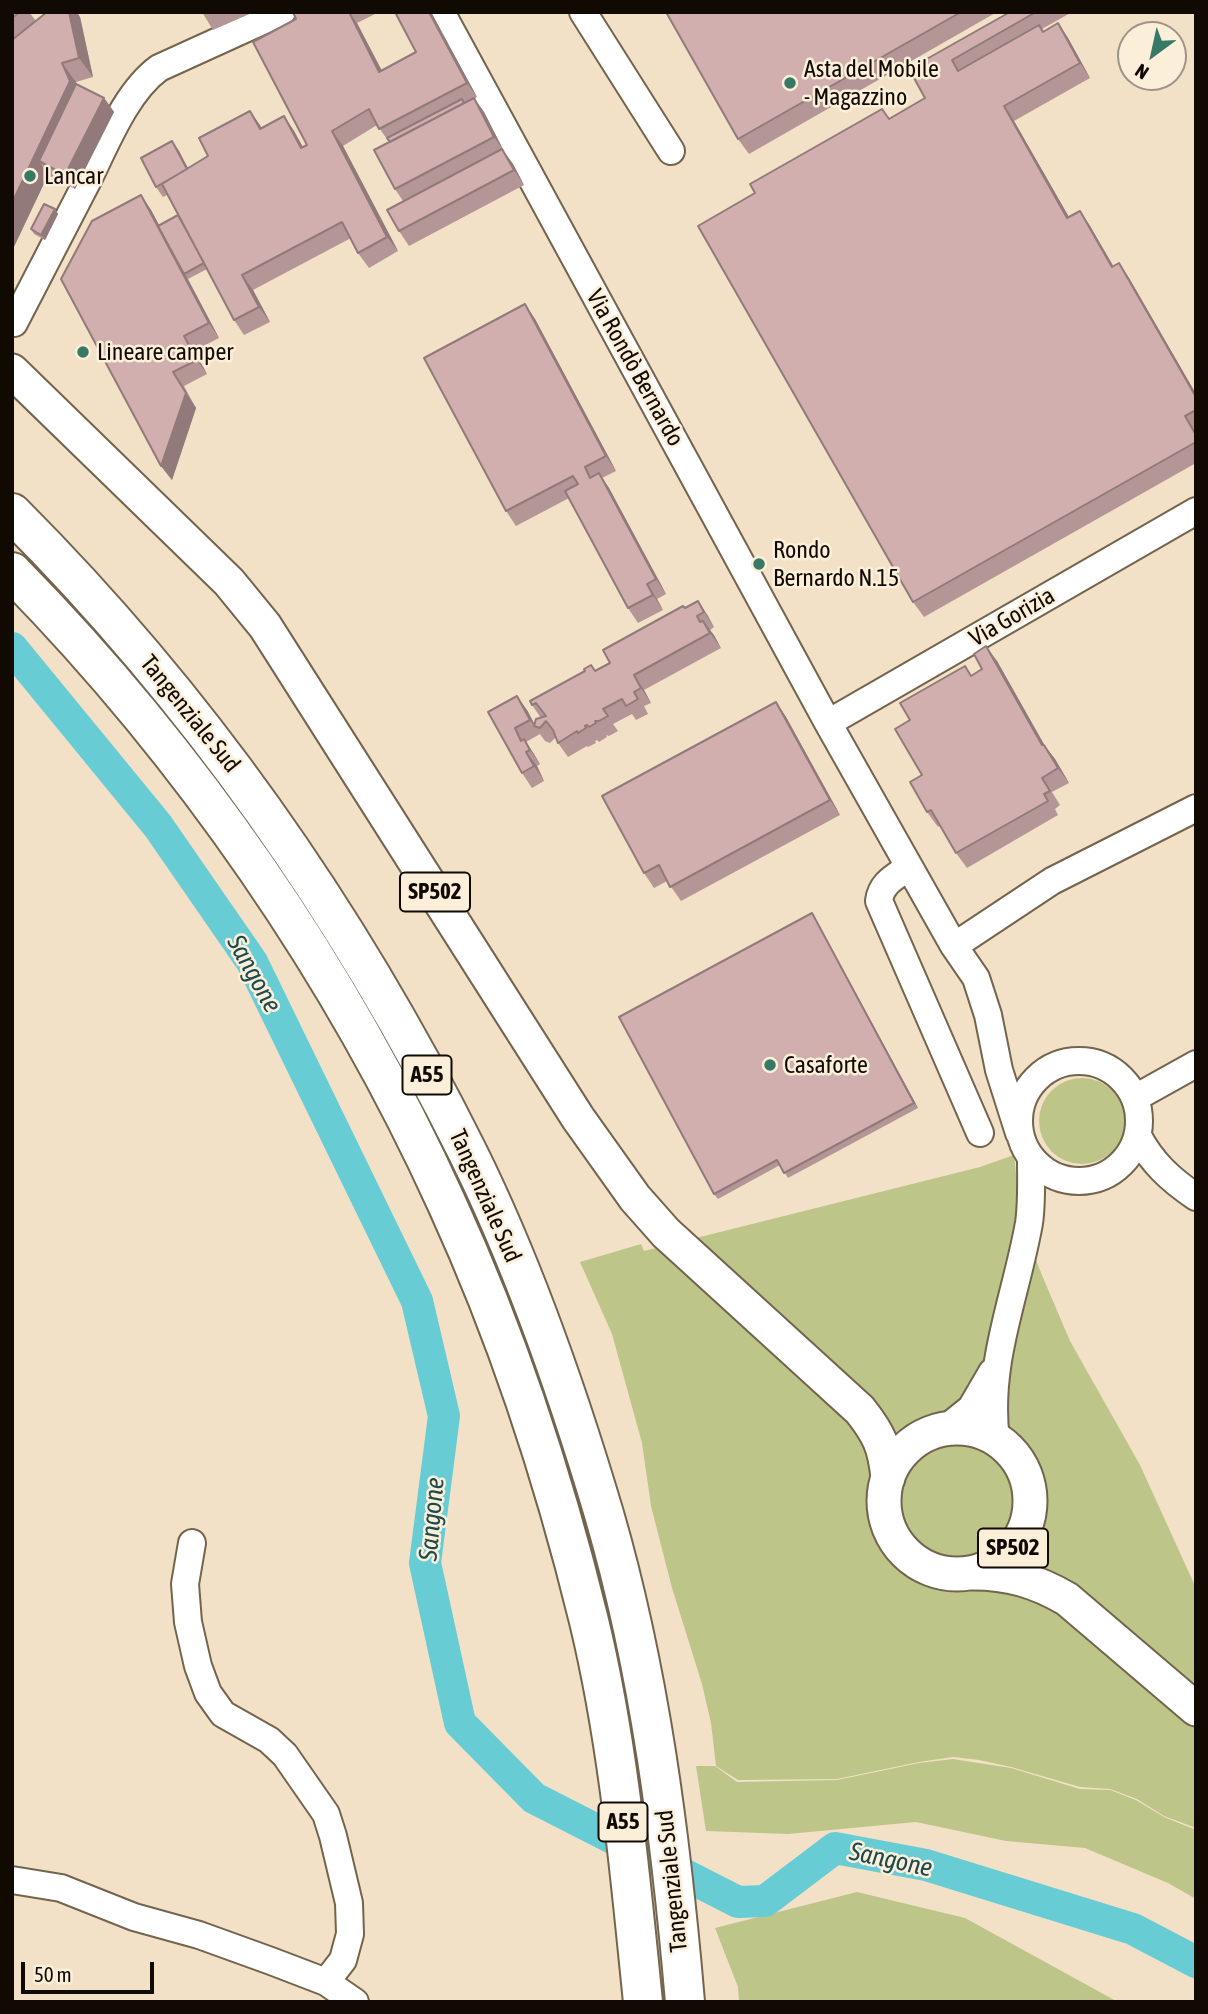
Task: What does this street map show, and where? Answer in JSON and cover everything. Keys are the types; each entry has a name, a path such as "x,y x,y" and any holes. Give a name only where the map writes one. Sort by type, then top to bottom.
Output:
{"highway":[{"name":"Tangenziale Sud","path":"12,513 130,640 227,759 357,949 470,1157 526,1287 562,1385 604,1517 632,1629 653,1735 665,1816 685,2002"},
{"name":"Tangenziale Sud","path":"12,572 145,720 204,796 262,878 337,995 447,1203 522,1391 561,1514 590,1624 618,1776 643,2002"}],"main road":[{"name":"SP502","path":"12,371 229,582 265,626 578,1118 635,1198 666,1233 860,1410 875,1429 885,1451 888,1478"},
{"name":"SP502","path":"860,1410 884,1420 939,1431 963,1429 980,1432 996,1440 1012,1454 1024,1472 1030,1493 1029,1514 1024,1531 1009,1553 987,1568 971,1573"},
{"name":"SP502","path":"939,1431 921,1438 901,1455 888,1478 884,1496 885,1515 891,1533 901,1549 916,1562 933,1571 952,1574 996,1573 1021,1577 1045,1586 1067,1600 1196,1709"},
{"name":"SP502","path":"1029,1514 1042,1560 1067,1600"}],"street":[{"path":"14,323 137,88 159,68 282,12"},
{"name":"Via Rondò Bernardo","path":"442,12 828,723 954,946 976,978 988,1015 999,1070 1019,1133"},
{"path":"583,12 671,151"},
{"name":"Via Gorizia","path":"828,723 1196,511"},
{"path":"954,946 1052,881 1196,808"},
{"path":"909,867 884,885 879,901 980,1133"},
{"path":"1083,1061 1110,1069 1125,1082 1135,1098 1140,1116 1138,1136 1131,1153 1119,1167 1103,1177 1084,1182 1048,1174 1031,1159 1024,1147 1019,1133 1020,1105 1026,1091 1038,1076 1054,1066 1083,1061"},
{"path":"1135,1098 1196,1064"},
{"path":"1138,1136 1146,1152 1163,1172 1196,1197"},
{"path":"996,1440 993,1419 996,1365 1029,1221 1031,1159"},
{"path":"939,1431 971,1408 996,1365"},
{"path":"191,1543 185,1584 188,1622 198,1666 208,1693 223,1714 270,1740 285,1755 326,1814 333,1836 348,1903 350,1934 344,1960 326,1982"},
{"path":"12,1880 61,1888 134,1917 199,1935 326,1982 355,2002"}],"green space":[{"path":"1082,1078 1106,1085 1118,1097 1125,1121 1118,1145 1106,1157 1082,1164 1058,1157 1046,1145 1039,1121 1046,1097 1058,1085"},
{"path":"1014,1155 1021,1223 1044,1280 1070,1341 1140,1465 1196,1588 1196,1828 1164,1816 1137,1799 1110,1789 1080,1787 979,1760 953,1757 837,1779 738,1780 716,1766 711,1723 702,1684 672,1588 651,1506 642,1443 612,1334 580,1262 641,1244 644,1251 980,1167"},
{"path":"953,1759 1011,1768 1080,1789 1110,1790 1196,1830 1196,1899 1168,1883 1085,1848 1006,1841 916,1822 788,1834 706,1831 696,1766 715,1766 737,1782 837,1780 919,1763"},
{"path":"857,1892 965,1918 1118,2002 739,2002 738,1987 715,1928"}],"building":[{"path":"47,12 69,12 79,58 62,63 70,81 12,203 12,40"},
{"path":"293,12 349,12 379,72 416,52 396,14 429,12 467,83 379,129 369,109 332,131 387,237 358,253 342,222 242,275 259,307 234,320 162,184 208,156 199,138 250,111 260,129 284,116 301,148 307,145 253,42 296,19"},
{"name":"Asta del Mobile - Magazzino","path":"666,12 961,12 738,139"},
{"path":"1010,12 1036,12 952,60 958,71 1039,25 1043,32 1058,23 1080,63 1004,106 1067,218 1080,211 1112,267 1119,263 1196,397 1196,410 1185,416 1196,435 1196,442 913,602 698,226 755,193 750,184 882,109 889,119 925,98 909,69"},
{"path":"76,84 104,98 65,175 39,161"},
{"path":"474,98 494,137 395,189 374,150"},
{"path":"462,99 464,103 390,142 387,138"},
{"path":"172,141 187,169 156,187 141,158"},
{"path":"502,149 514,170 399,231 387,210"},
{"path":"141,195 209,323 184,336 197,360 173,372 186,393 161,466 61,279 92,221"},
{"path":"44,204 55,209 41,235 31,229"},
{"path":"178,215 204,263 184,274 158,226"},
{"path":"525,304 606,456 585,467 590,478 599,473 656,579 647,584 653,595 628,608 565,491 578,484 573,476 506,511 424,358"},
{"path":"698,601 704,612 697,616 710,633 634,675 641,688 634,692 638,699 626,706 622,699 603,709 608,716 595,721 596,723 589,727 585,726 586,728 558,743 546,721 540,728 534,726 536,719 546,716 536,703 532,705 530,701 585,671 584,669 591,665 595,671 610,663 603,650 683,606 685,608"},
{"path":"986,646 1058,768 1042,778 1050,791 1044,794 1048,801 956,853 931,810 927,812 910,782 922,775 895,729 910,720 900,703 965,666 971,676 982,669 974,654"},
{"path":"517,696 530,720 515,728 521,741 524,739 530,750 526,752 534,766 522,773 488,712"},
{"path":"776,702 830,800 670,887 659,865 644,873 602,796"},
{"name":"Casaforte","path":"812,913 914,1103 784,1173 777,1160 714,1194 619,1017"}],"waterway":[{"name":"Sangone","path":"12,648 158,826 252,962 417,1301 444,1416 425,1563 460,1723 534,1798 738,1902 765,1901 835,1848 926,1865 1133,1929 1196,1962"}],"place":[{"name":"Asta del Mobile - Magazzino","path":"790,83"},
{"name":"Lancar","path":"30,176"},
{"name":"Lineare camper","path":"83,352"},
{"name":"Rondo Bernardo N.15","path":"759,564"},
{"name":"Casaforte","path":"770,1065"}]}
